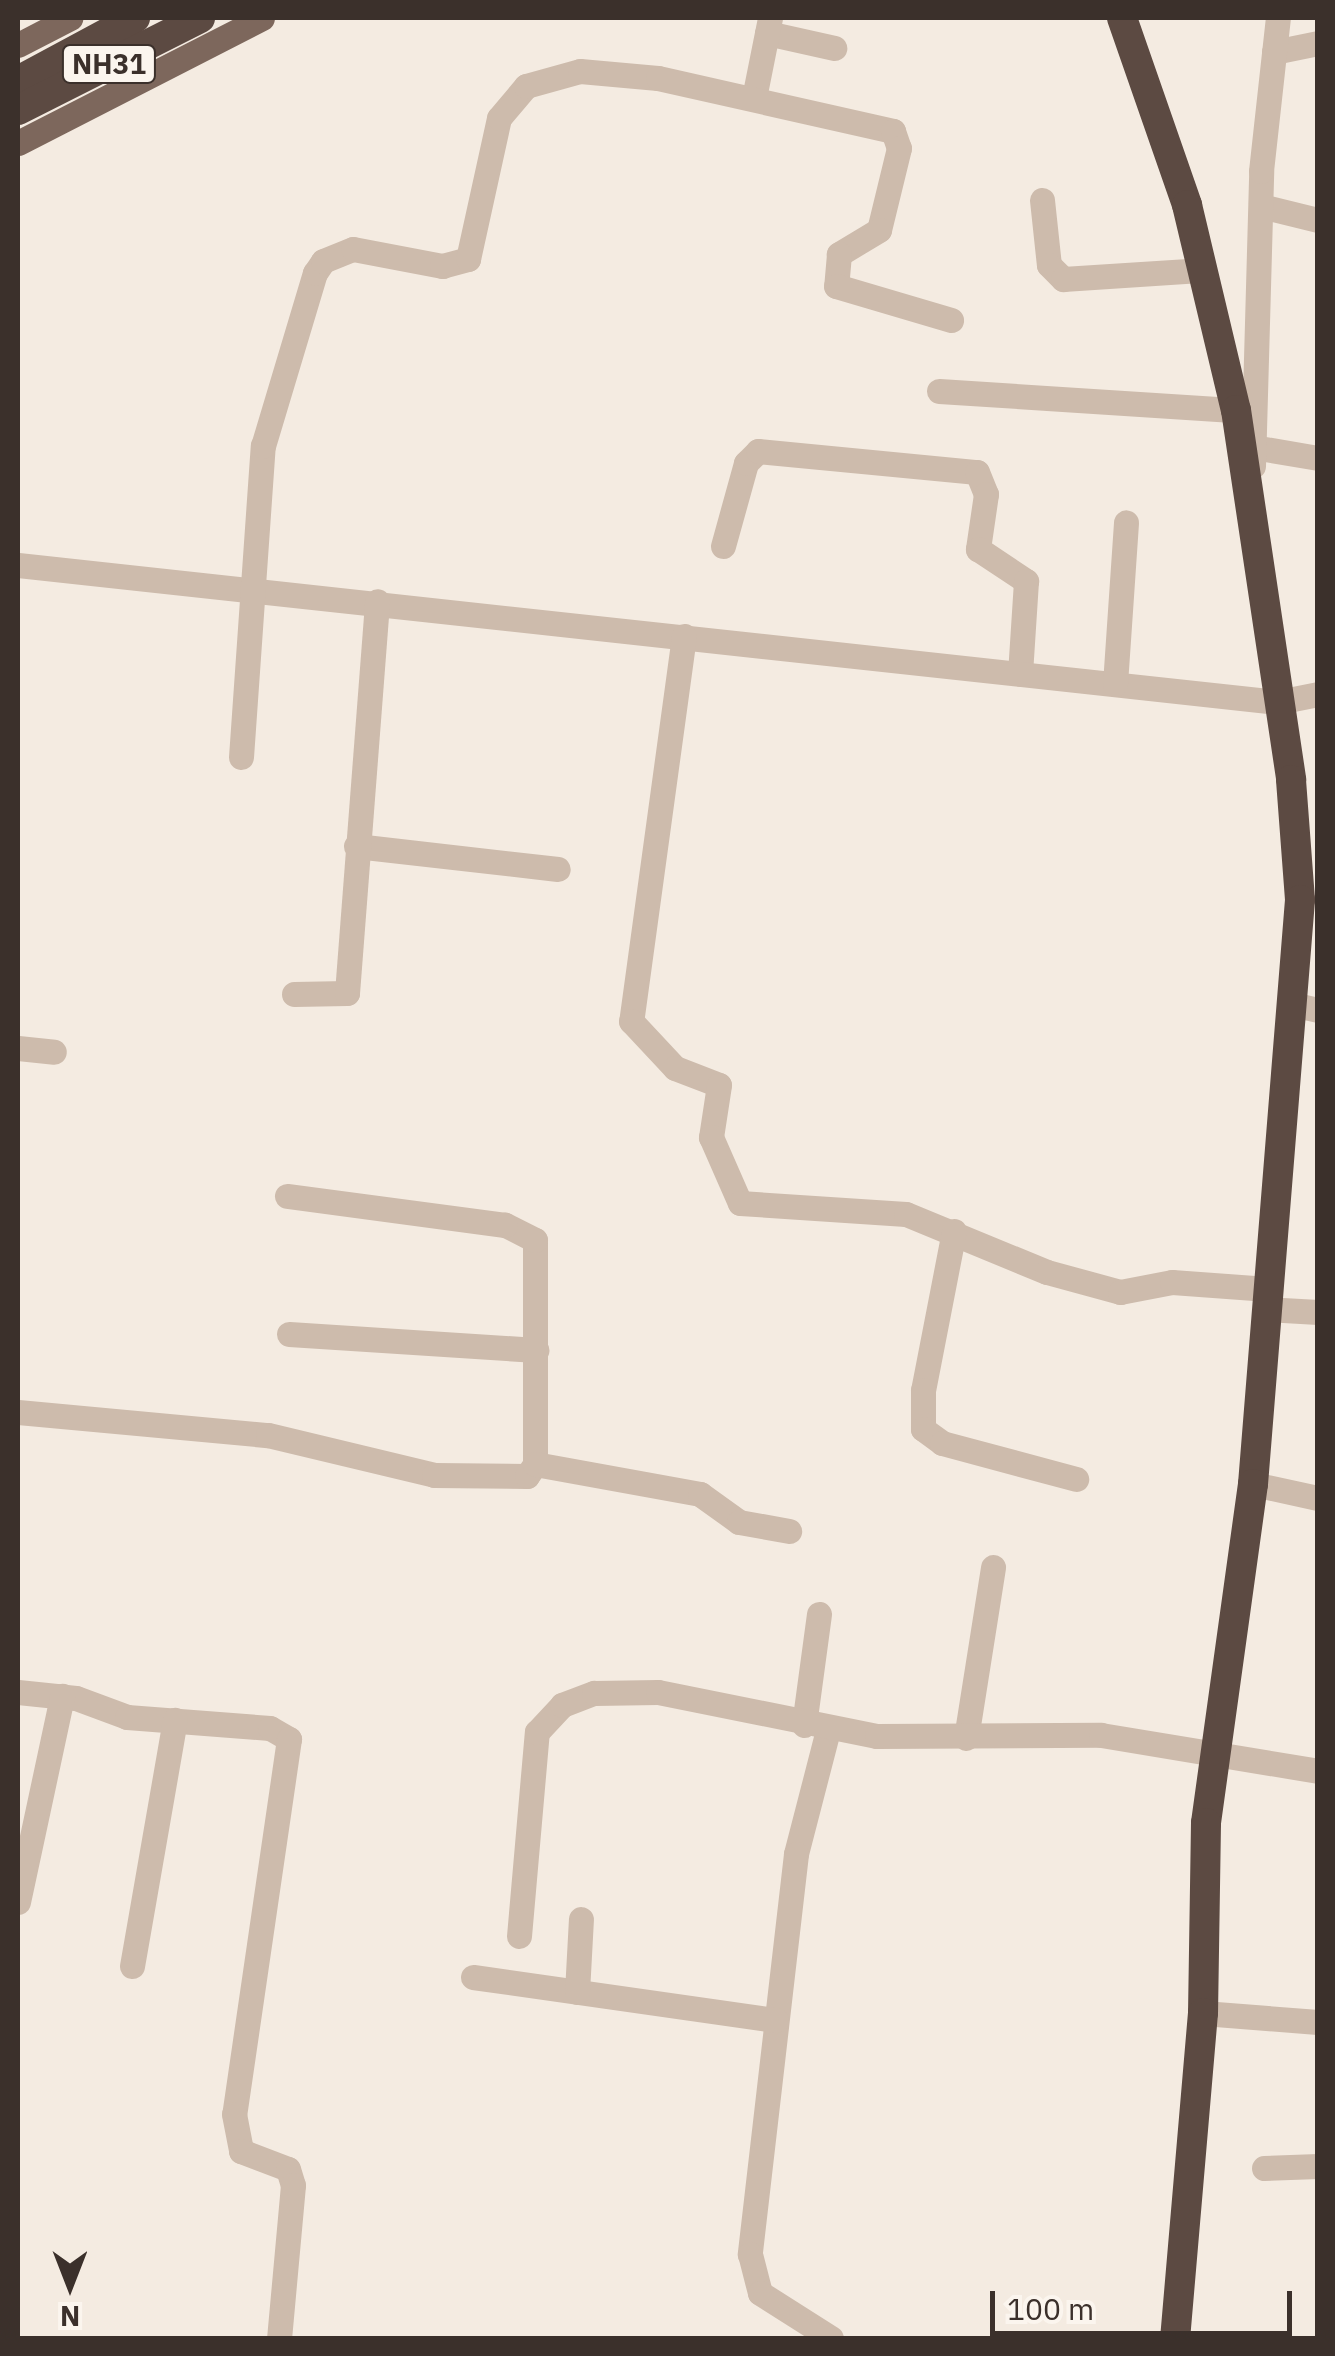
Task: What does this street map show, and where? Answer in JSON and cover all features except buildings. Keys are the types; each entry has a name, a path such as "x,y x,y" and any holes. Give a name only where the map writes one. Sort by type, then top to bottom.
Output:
{"highway":[{"name":"NH31","path":"18,80 136,18"},
{"name":"NH31","path":"18,110 200,18"},
{"path":"1122,18 1204,270 1236,410 1298,845 1307,1008 1268,1299 1253,1484 1214,1756 1203,2013 1175,2338"}],"main road":[{"name":"NH31","path":"18,46 70,18"},
{"path":"18,143 262,18"}],"street":[{"path":"1251,509 1261,206 1278,18"},
{"path":"754,98 769,25 834,48"},
{"path":"1274,52 1318,43"},
{"path":"241,757 263,446 323,261 353,249 442,266 468,260 499,118 526,86 550,76 658,78 894,130 899,148 880,230 840,254 836,286 951,320"},
{"path":"1042,200 1049,266 1063,279 1204,270"},
{"path":"1261,206 1318,220"},
{"path":"939,391 1236,410"},
{"path":"1253,448 1318,458"},
{"path":"723,546 746,464 758,452 977,472 986,494 978,550 1026,581 1020,674"},
{"path":"1115,684 1126,522"},
{"path":"18,565 377,601 1278,702 1318,694"},
{"path":"294,994 347,993 377,601"},
{"path":"684,636 634,1030 674,1068 720,1086 711,1137 740,1203 876,1208 954,1231 1047,1272 1120,1292 1172,1282 1318,1312"},
{"path":"356,846 558,869"},
{"path":"18,1048 54,1052"},
{"path":"18,1412 268,1436 485,1481 513,1482 534,1464 537,1255 527,1231 286,1196"},
{"path":"954,1231 923,1390 923,1430 942,1444 1076,1478"},
{"path":"289,1334 536,1350"},
{"path":"534,1464 700,1494 739,1522 788,1531"},
{"path":"1253,1484 1318,1498"},
{"path":"966,1738 993,1567"},
{"path":"818,1614 816,1727 776,2020 752,2277 778,2309 831,2338"},
{"path":"18,1692 62,1696 126,1716 270,1728 289,1739 234,2114 242,2151 288,2169 293,2185 279,2338"},
{"path":"519,1936 537,1732 562,1706 594,1694 658,1692 816,1727 966,1738 1102,1735 1318,1771"},
{"path":"18,1902 62,1696"},
{"path":"132,1966 175,1720"},
{"path":"577,1992 581,1918"},
{"path":"473,1977 776,2020"},
{"path":"1203,2013 1318,2022"},
{"path":"1264,2168 1318,2166"}]}
